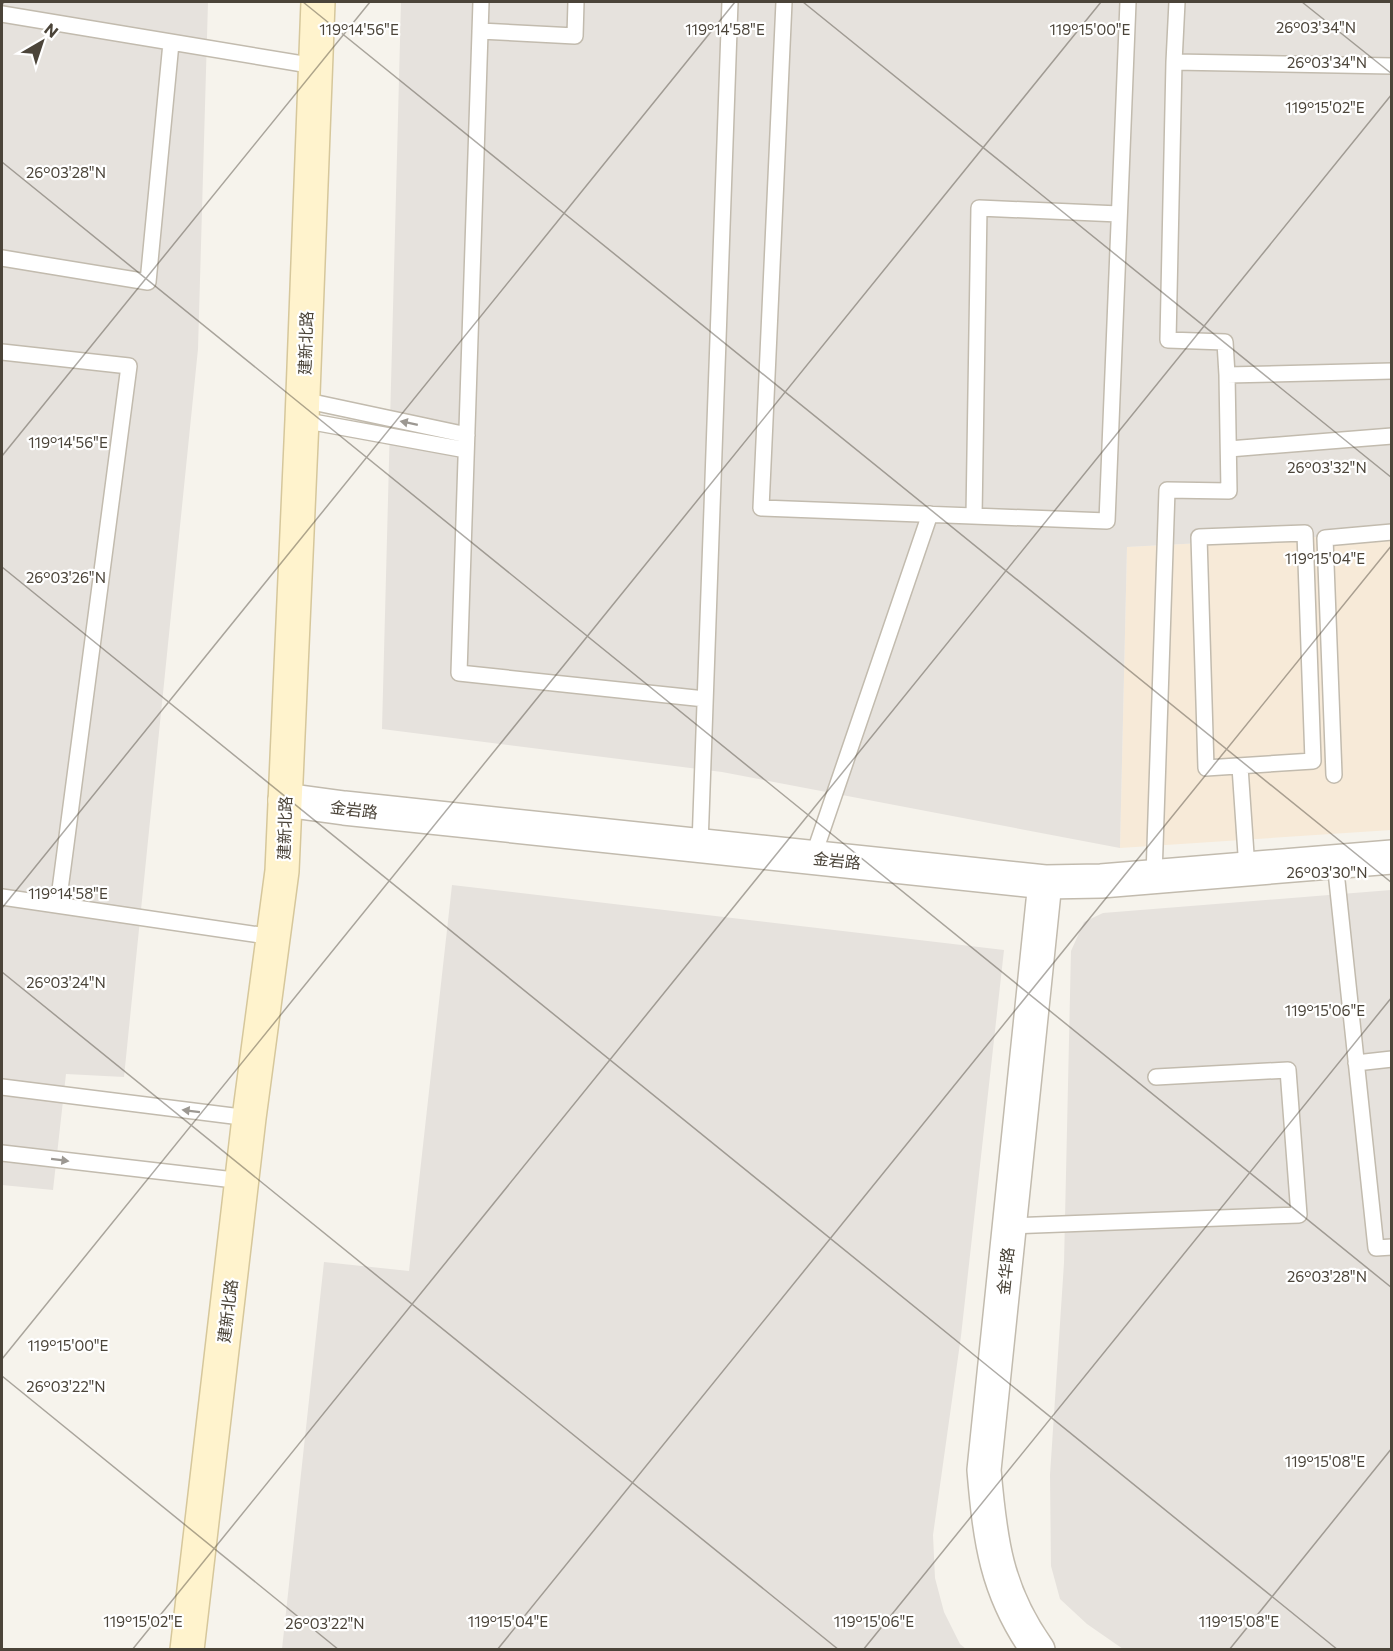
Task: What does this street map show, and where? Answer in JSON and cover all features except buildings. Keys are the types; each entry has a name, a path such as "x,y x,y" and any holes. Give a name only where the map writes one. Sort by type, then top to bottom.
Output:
{"main road":[{"name":"建新北路","path":"187,1650 249,1118 282,871 303,410 318,2"}],"street":[{"name":"金岩路","path":"285,800 1045,882 1072,882 1392,857"},
{"name":"金华路","path":"1038,1650 1020,1624 1005,1592 994,1551 984,1470 1045,882"}],"lane":[{"path":"481,2 459,673 705,699"},
{"path":"480,31 575,36 576,2"},
{"path":"700,846 730,2"},
{"path":"784,2 760,508 1107,521 1128,2"},
{"path":"1154,876 1167,490 1229,490 1225,342 1168,340 1177,2"},
{"path":"2,14 315,66"},
{"path":"2,258 148,282 171,43"},
{"path":"1174,62 1392,66"},
{"path":"974,516 979,208 1119,214"},
{"path":"2,352 129,366 58,905"},
{"path":"1227,375 1392,371"},
{"path":"303,410 467,435"},
{"path":"303,410 466,450"},
{"path":"1229,449 1392,436"},
{"path":"813,857 930,514"},
{"path":"1334,775 1325,538 1392,532"},
{"path":"1305,533 1313,760 1240,766 1206,768 1199,537 1305,533"},
{"path":"1240,766 1247,869"},
{"path":"1335,862 1376,1248 1392,1247"},
{"path":"2,897 273,937"},
{"path":"1356,1062 1392,1059"},
{"path":"1009,1226 1299,1215 1288,1070 1156,1077"},
{"path":"2,1087 249,1118"},
{"path":"2,1153 243,1181"}],"shaded area":[{"path":"2,2 208,2 198,349 124,1077 66,1074 53,1190 2,1185"},
{"path":"401,2 1391,2 1391,533 1127,547 1120,848 722,772 382,729"},
{"path":"1391,533 1391,830 1120,848 1127,547"},
{"path":"452,885 1004,950 961,1336 933,1535 935,1578 944,1612 960,1644 966,1649 282,1649 324,1262 409,1271"},
{"path":"1391,890 1391,1649 1123,1649 1087,1624 1060,1599 1051,1566 1050,1475 1064,1263 1071,951 1084,922 1103,913"}]}
